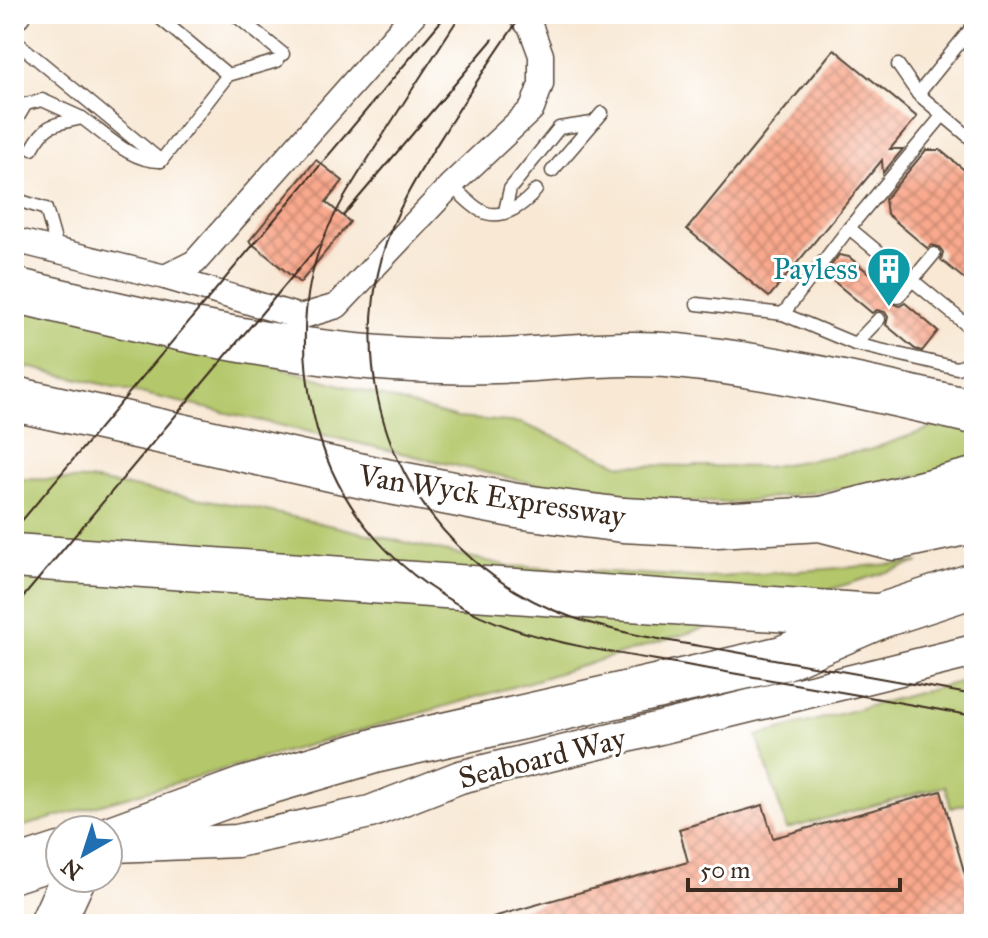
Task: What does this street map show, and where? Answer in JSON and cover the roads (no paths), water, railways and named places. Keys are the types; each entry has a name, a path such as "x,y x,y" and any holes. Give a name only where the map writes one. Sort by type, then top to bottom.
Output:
{"highway":[{"path":"14,290 120,316 268,345 393,359 495,361 585,354 676,356 850,384 974,412"},
{"name":"Van Wyck Expressway","path":"15,399 385,481 532,508 623,520 717,525 820,519 894,538 974,521"},
{"path":"820,519 974,480"},
{"path":"14,556 880,616"},
{"path":"783,658 880,616 974,585"},
{"path":"124,833 245,789 378,750 974,613"},
{"path":"14,870 44,860"},
{"path":"52,924 66,894"}],"street":[{"path":"165,277 195,262 414,14"},
{"path":"14,240 165,277 300,317 337,306 451,185 532,109 541,84 541,55 531,28 519,14"},
{"name":"Seaboard Way","path":"124,845 237,841 355,815 460,777 974,651"}],"lane":[{"path":"14,29 26,14"},
{"path":"155,14 228,75"},
{"path":"161,161 228,75 280,57 234,14"},
{"path":"918,94 974,25"},
{"path":"14,40 161,161"},
{"path":"898,65 918,94 974,141"},
{"path":"14,124 26,104 42,100 82,118 134,155 146,161 161,161"},
{"path":"552,171 602,113"},
{"path":"783,314 849,228 943,115"},
{"path":"32,149 42,131 52,125 82,118"},
{"path":"505,211 510,189 559,128 592,123"},
{"path":"451,185 484,212 493,214 526,203 536,190"},
{"path":"14,199 46,209 58,251"},
{"path":"849,228 974,331"},
{"path":"898,297 934,254"},
{"path":"697,304 783,314 855,344 957,368 974,362"},
{"path":"855,344 879,319"}],"tram line":[{"path":"14,530 447,14"},
{"path":"461,14 337,211 319,250 309,290 305,352 313,413 324,451 340,487 361,520 385,549 445,597 480,616 517,630 588,648 974,716"},
{"path":"523,14 421,171 403,203 383,253 373,311 373,367 384,422 404,472 434,519 472,559 518,592 571,617 650,637 974,695"},
{"path":"343,216 493,39"},
{"path":"14,608 318,246"}],"place":[{"name":"Payless","path":"889,308"}]}
